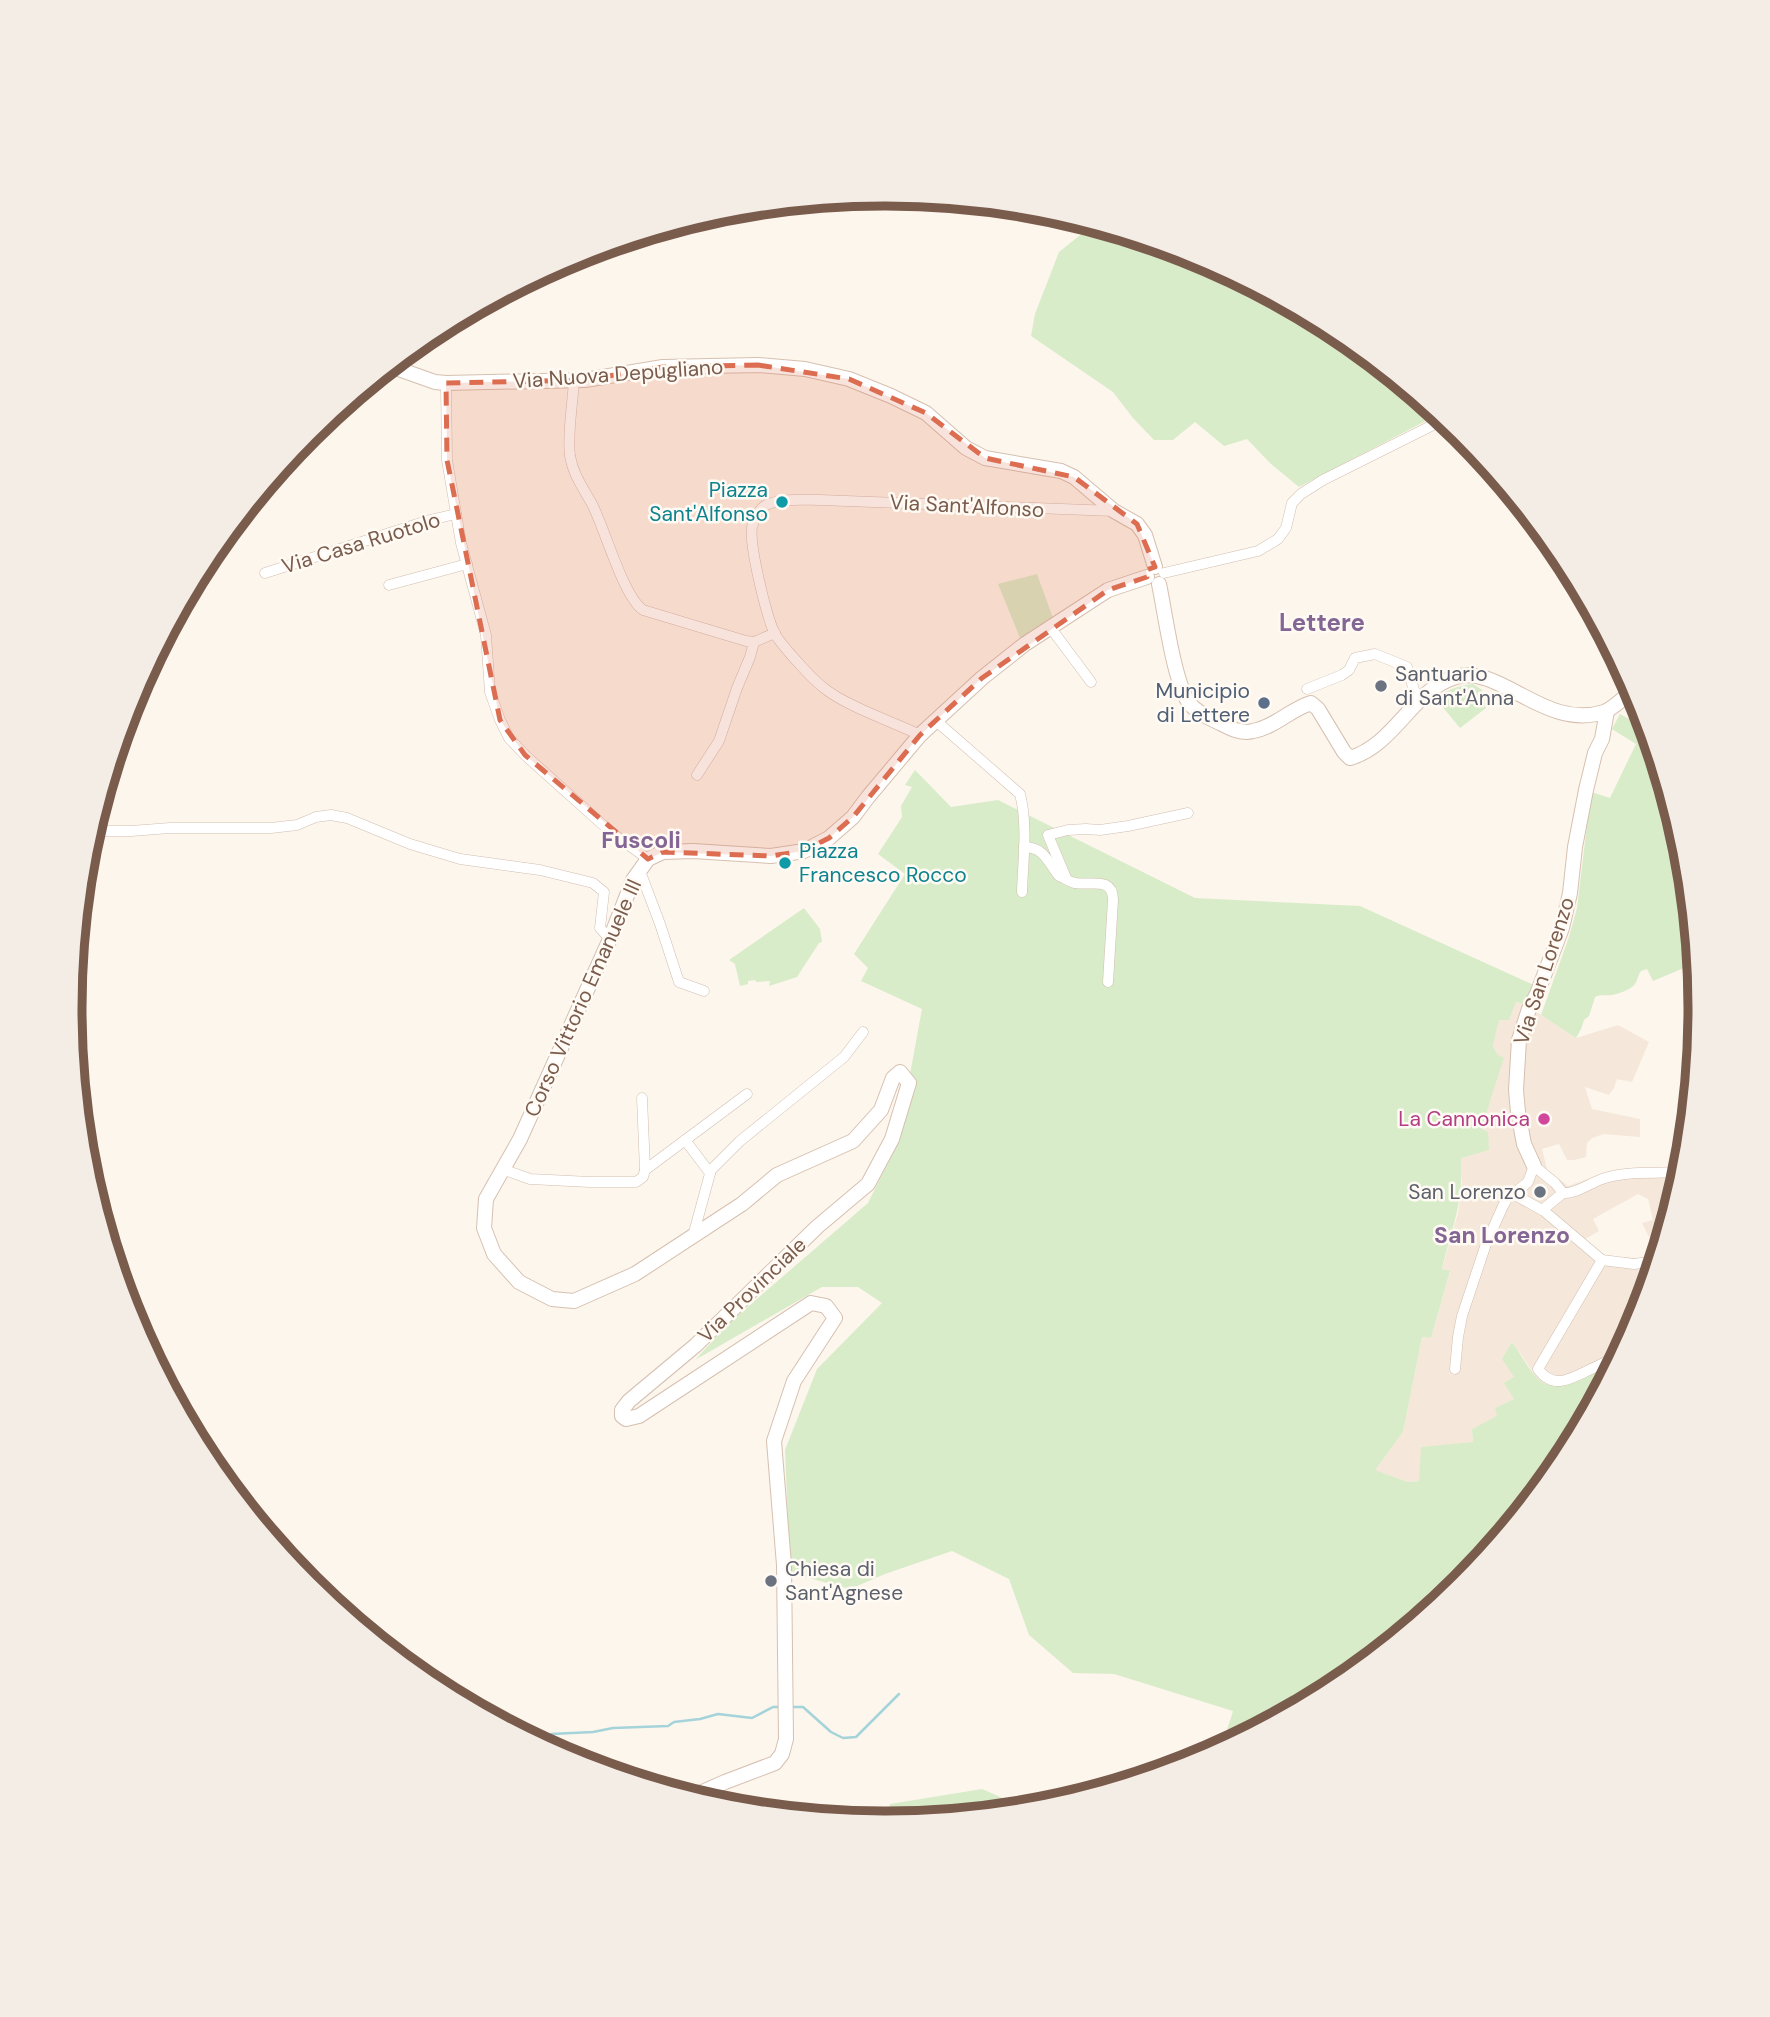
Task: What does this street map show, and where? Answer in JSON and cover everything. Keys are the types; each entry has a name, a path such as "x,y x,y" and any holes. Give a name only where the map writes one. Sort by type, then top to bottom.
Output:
{"street":[{"name":"Via Nuova Depugliano","path":"400,369 435,382 446,383 574,380 663,367 758,365 805,369 849,379 926,413 966,448 985,458 1061,471 1074,477 1114,511 1137,524 1145,535 1156,575"},
{"path":"574,380 569,453 574,474 592,505 636,606 737,639 754,642 775,634 825,689 920,734"},
{"name":"Via Casa Ruotolo","path":"446,383 447,460 467,564 486,635 490,692 500,720 509,738 525,755 644,864"},
{"path":"1435,424 1323,480 1301,494 1292,503 1286,528 1278,539 1258,551 1156,575 1181,689 1191,706 1241,732 1252,732 1311,703 1318,709 1350,758 1359,755 1392,732 1421,698 1443,682 1457,676 1472,675 1487,679 1556,712 1570,715 1607,711 1625,697"},
{"name":"Via Sant'Alfonso","path":"775,634 761,588 752,539 752,526 766,505 783,501 820,500 1114,511"},
{"name":"Via Casa Ruotolo","path":"265,573 456,514"},
{"path":"389,585 467,564"},
{"name":"Corso Vittorio Emanuele III","path":"484,1228 486,1199 520,1139 610,939 633,880 644,864 663,852 693,851 771,856 804,851 829,838 853,817 920,734 1014,652 1108,590 1156,575"},
{"path":"1050,627 1091,682"},
{"path":"697,775 719,741 754,642"},
{"path":"1307,689 1342,675 1349,670 1355,658 1375,654 1407,667 1415,690 1421,698"},
{"name":"Via San Lorenzo","path":"1563,1193 1534,1166 1524,1144 1516,1090 1519,1040 1562,928 1586,790 1595,753 1602,739 1607,711"},
{"path":"935,720 1020,794 1024,847 1022,892"},
{"path":"1066,878 1048,835 1068,830 1100,830 1128,826 1188,813"},
{"path":"103,831 271,828 297,825 316,817 331,815 347,818 410,844 460,859 540,870 593,883 604,892 600,928 610,939"},
{"path":"1024,847 1036,848 1059,876 1072,882 1104,884 1110,887 1113,892 1108,982"},
{"path":"644,864 679,982 704,991"},
{"path":"693,1236 710,1173 740,1141 844,1057 863,1032"},
{"name":"Via Provinciale","path":"484,1228 494,1254 519,1282 552,1299 574,1301 635,1274 742,1204 777,1175 853,1141 881,1110 892,1078 900,1072 909,1083 891,1139 868,1184 817,1227 696,1345 629,1401 622,1410 622,1416 626,1419 639,1416 811,1303 826,1306 835,1318 793,1381 774,1441 784,1565 786,1739 782,1754 775,1763 706,1791"},
{"path":"645,1170 747,1094"},
{"path":"502,1169 530,1179 636,1182 643,1177 645,1170 642,1098"},
{"path":"685,1140 710,1173"},
{"path":"1455,1369 1462,1316 1486,1244 1503,1206 1528,1182 1534,1166"},
{"path":"1542,1210 1563,1193 1570,1193 1604,1178 1670,1173"},
{"path":"1513,1194 1542,1210 1602,1260 1634,1264 1646,1262"},
{"path":"1602,1260 1538,1369 1543,1377 1553,1381 1566,1381 1606,1361"}],"highlighted area":[{"path":"758,365 849,379 926,413 985,458 1074,477 1137,524 1155,567 1146,570 1147,577 1108,590 982,678 920,735 853,817 829,838 804,851 771,856 663,852 648,859 525,755 500,720 447,460 446,383 585,380 663,367"}],"shaded area":[{"path":"1516,1002 1524,1004 1576,1038 1618,1025 1649,1042 1632,1082 1617,1079 1609,1095 1585,1087 1592,1109 1640,1119 1640,1137 1604,1134 1592,1138 1587,1143 1586,1157 1574,1160 1567,1160 1559,1144 1542,1149 1547,1169 1568,1186 1604,1173 1671,1168 1654,1236 1649,1237 1642,1223 1653,1220 1648,1199 1638,1194 1593,1219 1599,1231 1585,1239 1603,1255 1639,1258 1648,1256 1627,1316 1603,1369 1584,1379 1553,1386 1539,1381 1513,1343 1514,1399 1495,1408 1498,1416 1472,1429 1473,1442 1419,1481 1409,1482 1374,1470 1403,1432 1422,1337 1431,1338 1450,1272 1442,1269 1458,1213 1462,1182 1461,1158 1482,1129 1498,1055 1493,1046 1499,1019"}],"green space":[{"path":"1084,232 1143,248 1192,267 1286,313 1374,372 1429,419 1299,487 1247,439 1224,446 1195,422 1173,440 1154,440 1113,392 1031,336 1035,314 1059,252"},
{"path":"1037,574 1053,618 1020,638 998,584"},
{"path":"1473,684 1482,690 1486,708 1460,728 1436,699 1453,688"},
{"path":"1620,714 1635,722 1645,750 1671,847 1670,857 1673,857 1681,904 1686,967 1653,981 1647,969 1641,971 1636,983 1629,989 1595,997 1589,1016 1584,1020 1576,1038 1541,1015 1577,908 1591,792 1610,798 1636,744 1612,729"},
{"path":"915,770 951,807 998,800 1195,898 1360,906 1536,986 1524,1004 1516,1002 1509,1020 1499,1020 1493,1046 1498,1055 1504,1058 1482,1129 1488,1132 1489,1150 1461,1158 1459,1201 1442,1269 1450,1271 1431,1338 1422,1337 1403,1432 1375,1470 1408,1482 1419,1481 1421,1447 1473,1442 1472,1429 1497,1416 1495,1408 1514,1399 1504,1383 1514,1377 1502,1359 1512,1342 1538,1379 1546,1384 1566,1384 1602,1369 1580,1410 1522,1497 1489,1538 1453,1576 1374,1645 1331,1676 1286,1704 1226,1735 1233,1711 1114,1674 1073,1673 1029,1635 1009,1579 952,1551 850,1589 790,1573 785,1450 817,1369 882,1303 858,1287 822,1287 695,1360 730,1322 868,1203 897,1145 922,1009 861,981 868,968 854,954 905,874 878,854 902,817 901,806 912,787 905,785"},
{"path":"804,908 820,929 822,942 797,977 769,986 770,981 755,980 740,986 735,964 729,960"},
{"path":"982,1789 1010,1801 938,1810 889,1811 890,1804"}],"waterway":[{"path":"791,1707 803,1707 831,1732 843,1738 856,1737 899,1694"},
{"path":"549,1736 551,1734 613,1728 668,1726 674,1722 718,1714 752,1718 773,1707 781,1707"}],"place":[{"name":"Piazza Sant'Alfonso","path":"782,502"},
{"name":"Santuario di Sant'Anna","path":"1381,686"},
{"name":"Municipio di Lettere","path":"1264,703"},
{"name":"Piazza Francesco Rocco","path":"785,863"},
{"name":"La Cannonica","path":"1544,1119"},
{"name":"San Lorenzo","path":"1540,1192"},
{"name":"Chiesa di Sant'Agnese","path":"771,1581"}],"district":[{"name":"Lettere","path":"1322,622"},
{"name":"Fuscoli","path":"641,840"},
{"name":"San Lorenzo","path":"1502,1235"}]}
